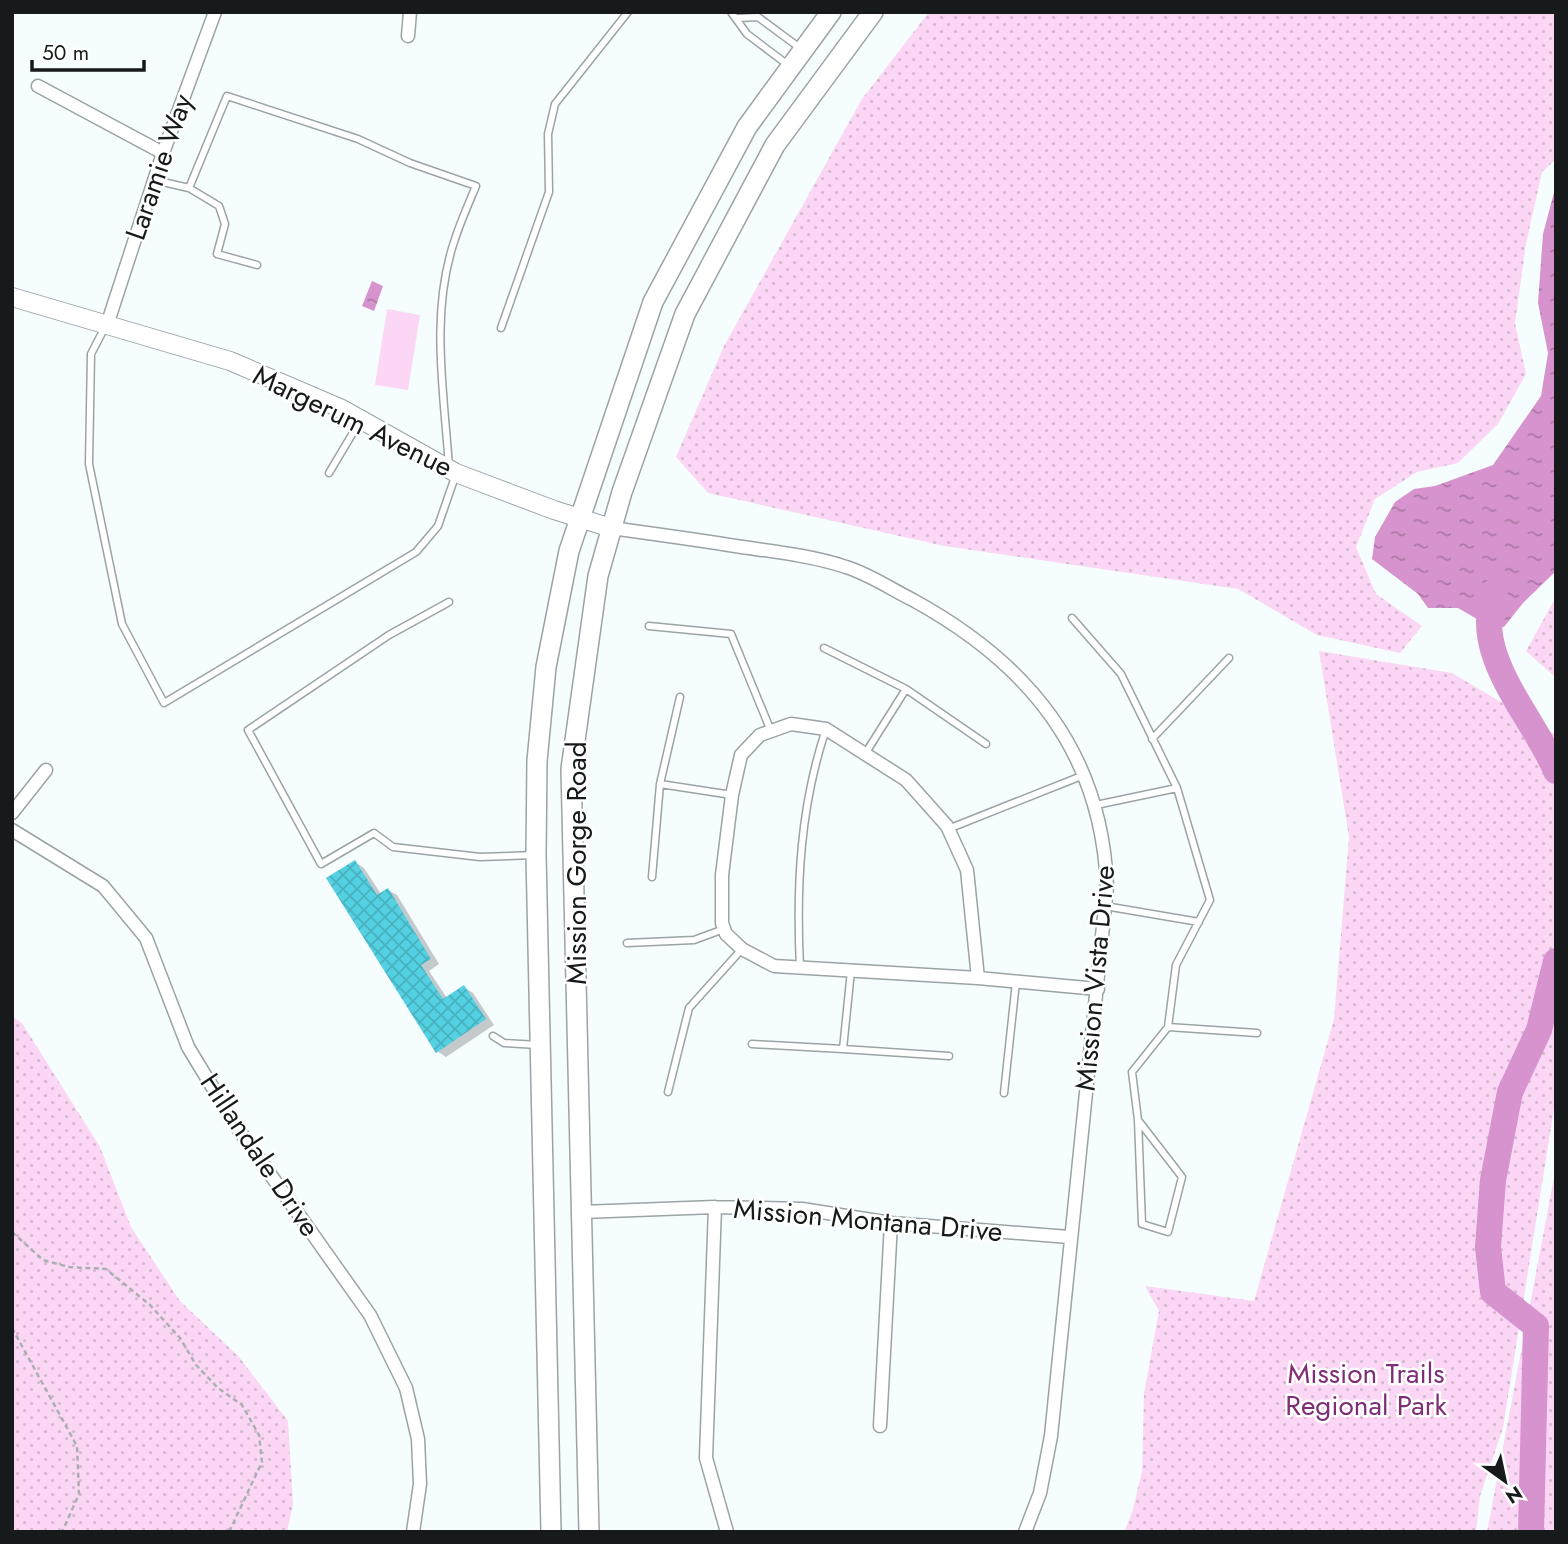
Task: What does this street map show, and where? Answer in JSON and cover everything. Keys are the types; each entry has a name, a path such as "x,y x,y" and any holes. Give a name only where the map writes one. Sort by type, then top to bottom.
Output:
{"main road":[{"name":"Mission Gorge Road","path":"551,1532 536,855 537,761 546,667 569,551 653,302 747,127 831,12"},
{"name":"Mission Gorge Road","path":"589,1532 570,769 598,576 611,528 685,314 775,145 873,12"}],"street":[{"name":"Laramie Way","path":"108,322 163,153 215,12"},
{"path":"408,36 410,12"},
{"path":"38,86 163,153"},
{"name":"Margerum Avenue","path":"12,297 108,322 230,361 361,419 453,471 579,519 611,528"},
{"name":"Mission Vista Drive","path":"611,528 809,557 849,568 885,585 954,622 1015,674 1045,706 1086,774 1106,852 1105,906 1069,1237 1051,1436 1040,1493 1026,1532"},
{"path":"978,978 967,870 948,829 906,780 826,729 791,724 760,735 741,755 732,795 722,875 724,929 742,949 774,966 978,978 1098,989"},
{"path":"12,813 46,770"},
{"name":"Hillandale Drive","path":"12,830 103,886 146,938 188,1047 236,1126 370,1315 406,1388 418,1439 420,1484 413,1532"},
{"path":"715,1207 706,1458 727,1532"},
{"name":"Mission Montana Drive","path":"582,1212 715,1207 802,1209 891,1223 1069,1237"},
{"path":"880,1426 891,1223"}],"lane":[{"path":"501,328 549,192 548,134 555,104 628,12"},
{"path":"731,12 738,18 747,34 791,67"},
{"path":"738,18 758,17 803,51"},
{"path":"108,322 91,354 89,464 99,525 122,624 164,703 416,552 438,526 453,471 440,356 442,296 453,243 475,186 410,163 358,139 227,96 189,188"},
{"path":"154,180 189,188 219,206 225,223 217,254 257,265"},
{"path":"329,473 361,419"},
{"path":"449,602 389,635 248,730 321,864 373,833 393,847 480,857 536,855"},
{"path":"1072,618 1121,674 1153,738 1177,788 1210,900 1176,965 1168,1027 1132,1072 1138,1120 1142,1224 1168,1233 1182,1177 1138,1120"},
{"path":"649,626 731,634 771,731"},
{"path":"824,648 906,688 986,744"},
{"path":"1153,738 1229,657"},
{"path":"865,754 906,688"},
{"path":"652,877 660,784 680,697"},
{"path":"800,968 799,853 814,766 826,729"},
{"path":"948,829 1086,774"},
{"path":"660,784 732,795"},
{"path":"1096,806 1177,788"},
{"path":"1105,906 1199,922"},
{"path":"627,943 694,940 724,929"},
{"path":"667,1092 689,1009 742,949"},
{"path":"844,1049 852,971"},
{"path":"1004,1093 1016,982"},
{"path":"1168,1027 1257,1033"},
{"path":"493,1036 505,1043 540,1045"},
{"path":"752,1044 949,1056"}],"path":[{"path":"12,1232 43,1260 69,1267 106,1269 150,1305 180,1339 196,1365 218,1388 242,1405 258,1435 262,1462 229,1532"},
{"path":"12,1328 77,1446 79,1494 62,1532"}],"green space":[{"path":"929,12 1556,12 1556,159 1542,172 1526,244 1515,323 1526,374 1498,424 1458,463 1417,472 1375,499 1356,547 1376,594 1422,626 1400,653 1317,635 1238,589 944,546 708,493 676,457 724,346 862,99"},
{"path":"387,309 420,315 408,390 375,385"},
{"path":"1556,597 1556,678 1526,651"},
{"name":"Mission Trails Regional Park","path":"1319,651 1452,673 1556,735 1556,1096 1503,1428 1480,1496 1476,1532 1124,1532 1132,1513 1142,1471 1144,1393 1159,1311 1145,1286 1254,1301 1334,1019 1349,837"},
{"path":"12,1016 22,1023 100,1147 131,1227 180,1301 239,1357 288,1421 293,1504 287,1532 12,1532"},
{"path":"1556,1167 1556,1532 1487,1532"}],"water":[{"path":"1556,185 1556,571 1523,603 1504,627 1489,626 1458,608 1428,608 1418,594 1372,559 1375,537 1395,502 1414,489 1435,486 1493,465 1541,396 1548,353 1538,303 1543,234"},
{"path":"372,281 383,286 374,311 362,306"}],"building":[{"path":"355,860 377,895 388,888 431,959 421,965 443,999 464,985 486,1019 436,1053 326,878"}],"waterway":[{"path":"1495,591 1489,615 1490,638 1497,661 1556,771"},
{"path":"1531,1532 1536,1326 1493,1292 1488,1247 1493,1180 1510,1092 1539,1030 1556,961"}]}
